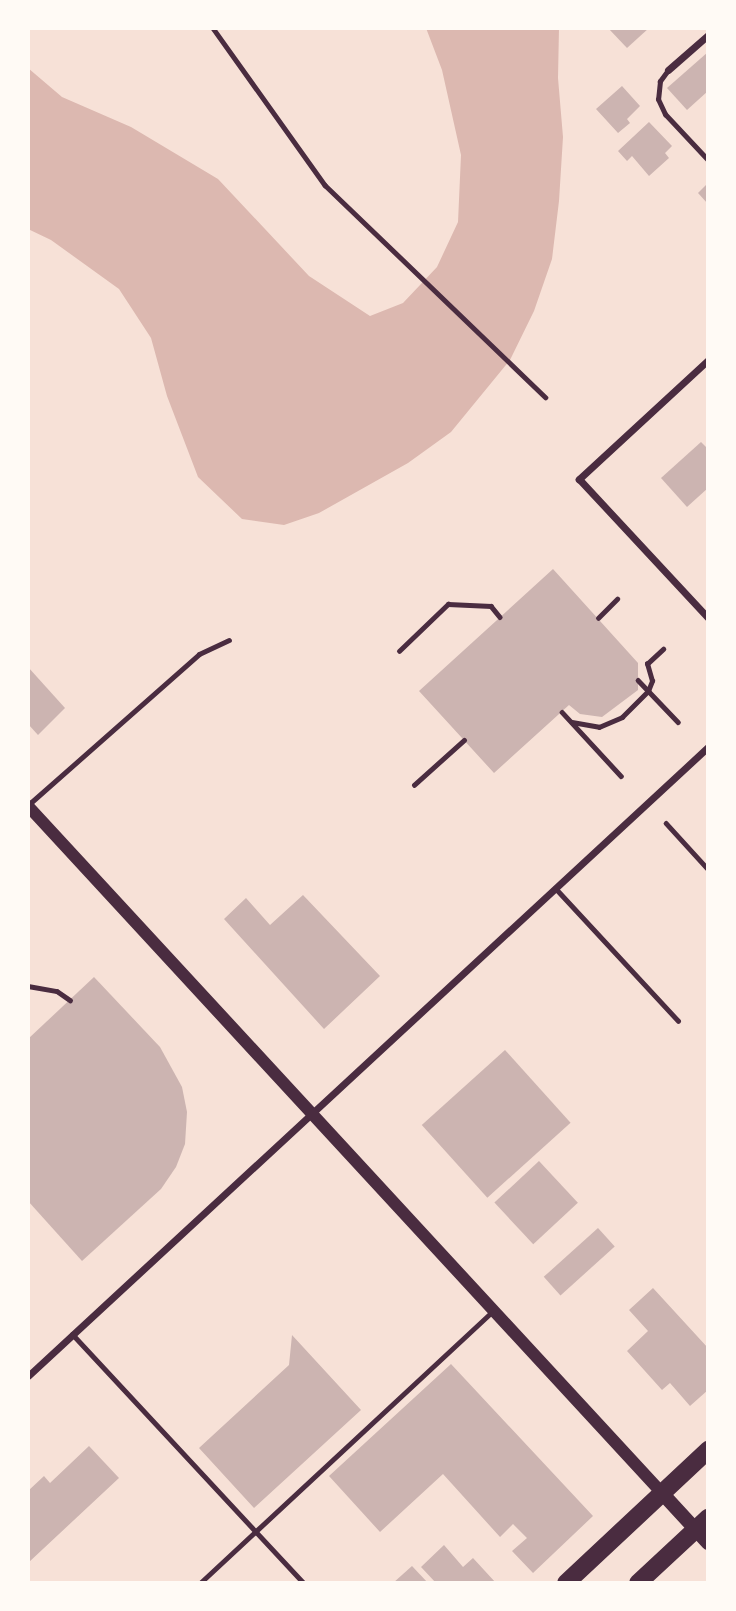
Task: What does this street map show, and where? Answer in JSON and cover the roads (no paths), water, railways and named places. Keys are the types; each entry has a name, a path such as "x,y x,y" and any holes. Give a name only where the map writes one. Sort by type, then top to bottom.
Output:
{"main road":[{"path":"566,1583 708,1450"},
{"path":"662,1493 702,1524 708,1543"},
{"path":"638,1583 702,1524"}],"street":[{"path":"668,69 708,34"},
{"path":"708,360 579,480 708,618"},
{"path":"28,1376 708,747"},
{"path":"28,806 662,1493"}],"lane":[{"path":"668,69 660,81 658,99 665,114 708,160"},
{"path":"28,806 199,653 229,640"},
{"path":"555,888 678,1021"},
{"path":"200,1583 493,1311"},
{"path":"72,1334 303,1583"}]}
